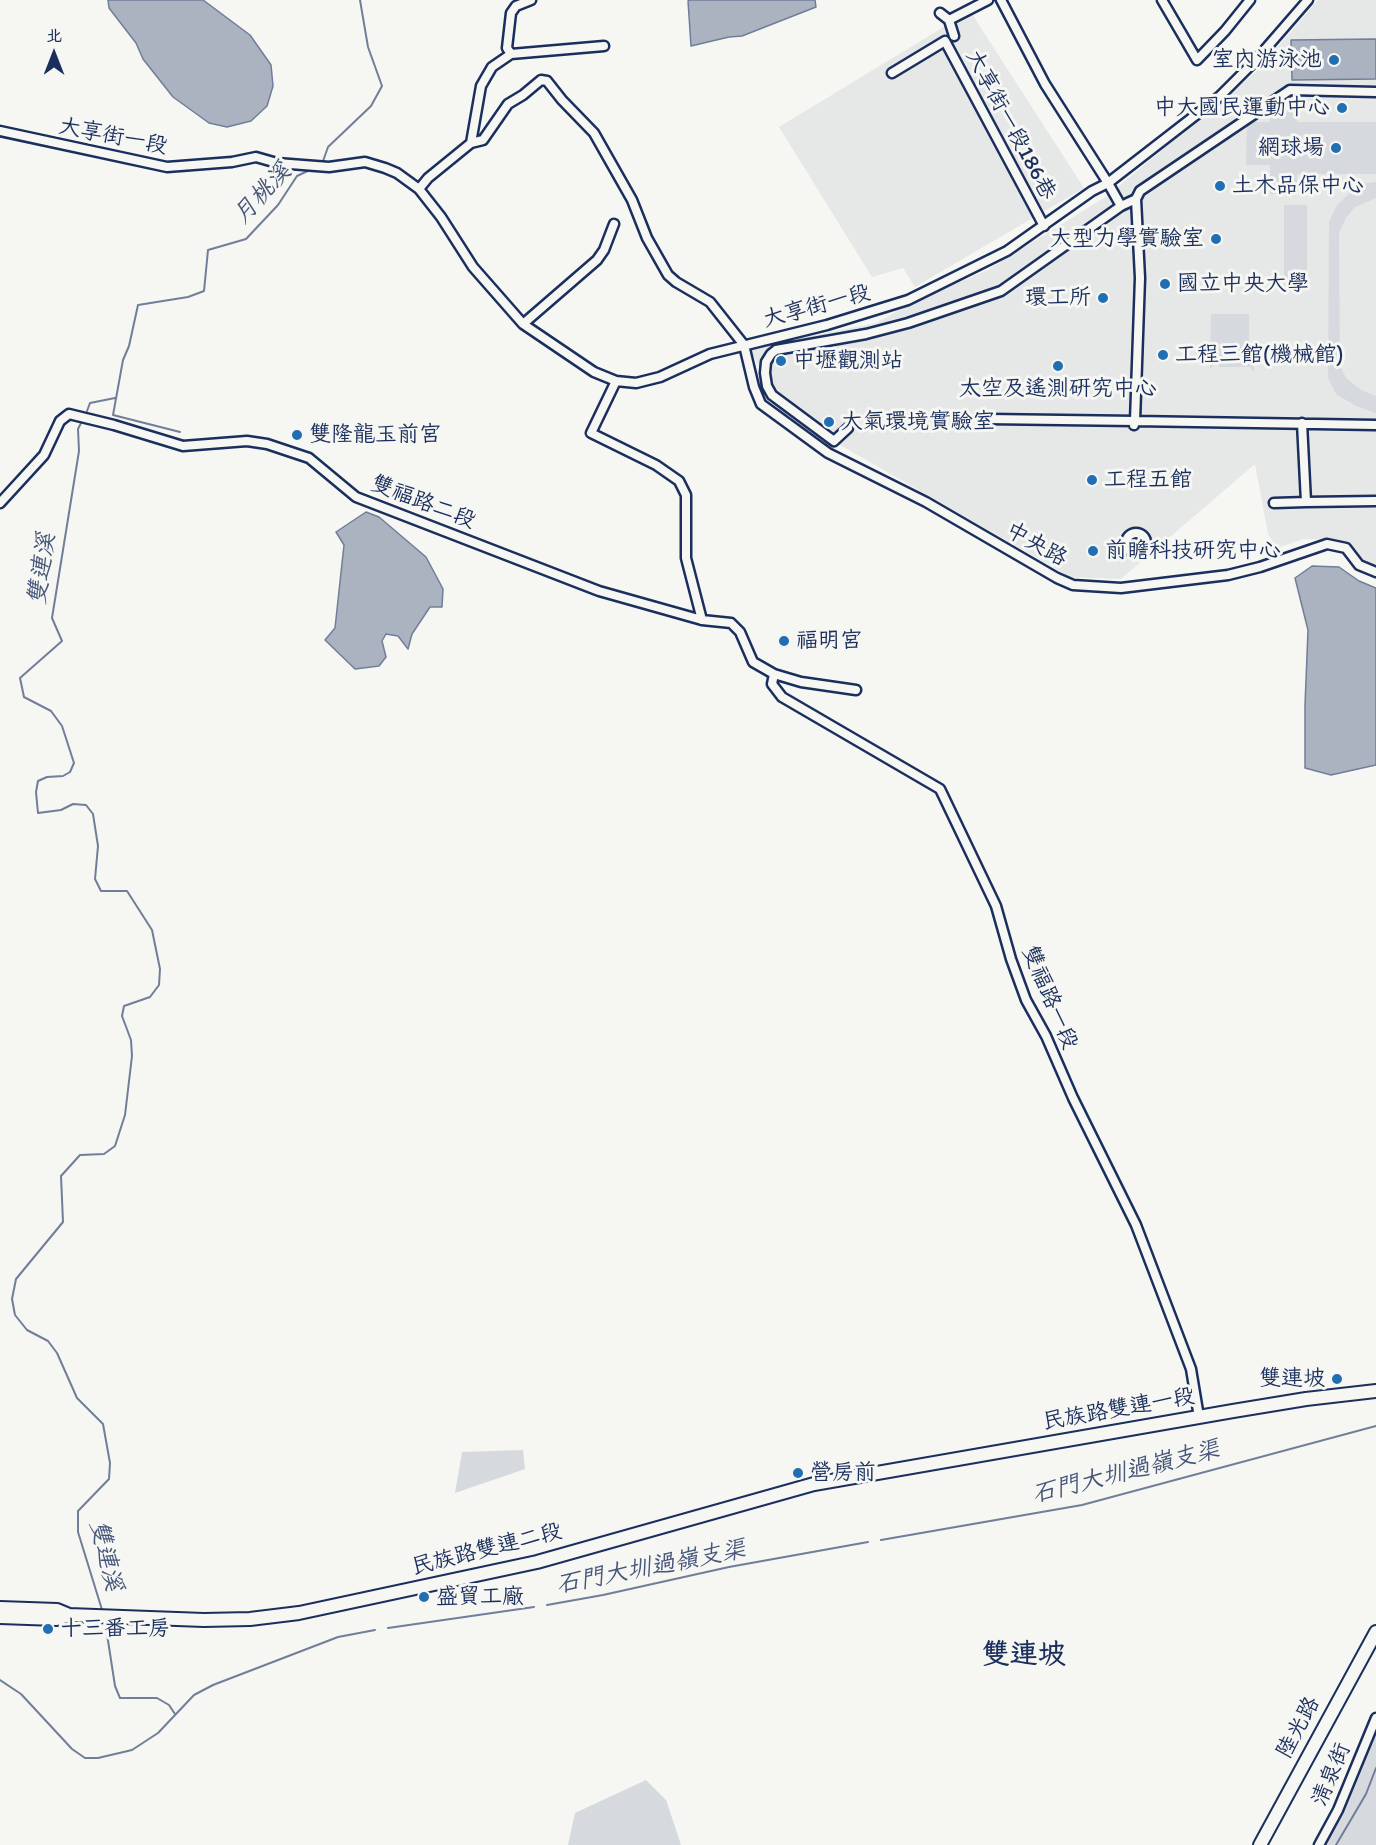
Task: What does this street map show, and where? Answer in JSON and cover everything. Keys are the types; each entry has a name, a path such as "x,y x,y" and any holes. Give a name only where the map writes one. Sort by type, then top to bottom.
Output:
{"main road":[{"name":"民族路雙連一段","path":"870,1474 1306,1399 1376,1391"},
{"name":"民族路雙連二段","path":"69,1614 204,1620 250,1619 299,1613 537,1562 814,1484 870,1474"},
{"path":"0,1608 57,1610 69,1614"},
{"path":"0,1617 56,1619 69,1614"},
{"name":"陸光路","path":"1260,1845 1376,1632"}],"street":[{"path":"511,54 507,48 511,13 516,6 531,0"},
{"path":"949,20 988,0"},
{"path":"1001,0 1045,84 1121,206"},
{"path":"1162,0 1197,60 1250,0"},
{"name":"大享街一段","path":"0,131 167,167 232,162 248,158 329,166 356,161 373,163 397,173 419,189 441,217 473,267 523,324 594,372 616,381 636,383 660,377 710,354 827,326 908,300 1007,251 1092,191 1108,183 1219,97 1255,61 1308,0"},
{"path":"940,13 949,20 954,36"},
{"name":"大享街一段186巷","path":"892,73 945,41 1044,226"},
{"path":"471,143 481,86 492,67 511,54 604,46"},
{"path":"419,189 428,177 471,143 483,140 508,104 524,95 541,80 547,81 594,133 632,200 647,238 668,275 710,302 744,345"},
{"path":"1135,423 1140,278 1136,199 1140,192 1290,90 1376,92"},
{"path":"848,428 834,441 772,395 765,380 766,362 771,354 776,350 866,334 908,323 1001,291 1121,206 1136,199"},
{"path":"523,324 593,265 604,250 614,224"},
{"name":"中央路","path":"744,345 754,387 761,404 828,453 926,502 1073,585 1121,588 1228,575 1260,567 1327,544 1346,548 1359,565 1376,573"},
{"path":"616,381 591,433 656,465 679,481 686,495 686,558 702,620"},
{"name":"雙福路二段","path":"0,503 44,455 60,421 69,414 183,446 247,441 267,444 309,458 356,497 599,591 702,620 731,623 740,632 753,663 774,674 801,682 856,690"},
{"path":"988,419 1376,425"},
{"path":"1302,423 1306,501"},
{"path":"1274,503 1376,501"},
{"name":"雙福路一段","path":"774,674 772,684 782,697 940,789 996,906 1011,959 1026,1000 1046,1036 1073,1098 1136,1225 1191,1369 1199,1417"},
{"name":"清泉街","path":"1319,1845 1338,1810 1376,1718"}],"shaded area":[{"path":"108,0 203,0 250,35 271,65 273,86 267,106 251,121 227,127 209,123 173,97 143,59 136,43 109,8"},
{"path":"815,0 816,7 742,36 691,46 688,1"},
{"name":"國立中央大學","path":"1318,0 1376,0 1376,568 1332,540 1304,539 1277,548 1268,534 1255,464 1121,579 1070,577 779,410 750,348 876,323 923,297 986,271 1107,196 1257,71"},
{"path":"970,11 1084,188 915,287 903,268 872,277 779,127"},
{"name":"室內游泳池","path":"1376,39 1376,79 1292,80 1291,40"},
{"path":"1270,105 1297,105 1297,122 1376,122 1376,174 1297,174 1297,194 1270,194 1270,165 1246,165 1247,122 1270,122"},
{"path":"1376,182 1376,198 1355,207 1346,218 1339,233 1340,367 1347,379 1361,390 1376,396 1376,413 1356,406 1336,394 1328,378 1329,222 1337,205 1352,191 1367,183"},
{"path":"1284,205 1307,205 1307,288 1284,288"},
{"path":"1211,314 1249,314 1249,345 1254,346 1254,372 1250,367 1219,367 1218,364 1210,369"},
{"path":"366,512 379,517 426,557 443,589 442,607 430,607 412,634 408,649 398,636 386,634 382,641 386,657 379,666 355,669 325,640 335,628 344,545 336,532"},
{"path":"1312,566 1339,567 1359,581 1376,588 1376,765 1331,775 1305,768 1308,630 1295,578"},
{"path":"523,1450 525,1469 455,1493 462,1452"},
{"path":"1376,1735 1376,1845 1325,1845 1345,1811"},
{"path":"646,1780 666,1800 681,1845 568,1845 575,1813"}],"waterway":[{"name":"月桃溪","path":"322,164 328,147 371,106 382,86 368,47 360,0"},
{"name":"月桃溪","path":"180,432 113,415 123,360 129,346 138,305 188,297 204,291 208,250 246,239 278,205 297,176 312,169"},
{"name":"雙連溪","path":"87,411 90,403 115,398"},
{"name":"雙連溪","path":"81,423 78,429 79,451 52,618 62,641 20,678 24,697 51,711 62,726 74,763 70,772 63,776 47,777 38,781 36,792 38,813 61,810 73,804 86,805 93,814 98,846 95,879 101,891 127,891 152,930 160,969 159,985 150,997 124,1006 122,1016 131,1040 132,1056 125,1115 115,1146 104,1154 80,1155 61,1176 63,1222 16,1279 12,1299 15,1315 27,1330 48,1341 57,1353 77,1398 103,1424 110,1463 109,1479 78,1511 78,1532 103,1613"},
{"name":"石門大圳過嶺支渠","path":"881,1540 1082,1505 1376,1426"},
{"name":"石門大圳過嶺支渠","path":"547,1605 729,1567 868,1542"},
{"name":"石門大圳過嶺支渠","path":"388,1628 534,1607"},
{"name":"雙連溪","path":"105,1621 115,1686 120,1698 157,1698 169,1705 175,1714"},
{"name":"雙連溪","path":"0,1680 21,1694 72,1749 85,1758 98,1758 132,1750 158,1733 194,1695 213,1685 338,1637 375,1630"},
{"name":"石門大圳過嶺支渠","path":"1336,1845 1366,1794 1376,1768"}],"place":[{"name":"室內游泳池","path":"1334,60"},
{"name":"中大國民運動中心","path":"1342,108"},
{"name":"網球場","path":"1336,148"},
{"name":"土木品保中心","path":"1220,186"},
{"name":"大型力學實驗室","path":"1216,239"},
{"name":"國立中央大學","path":"1165,284"},
{"name":"環工所","path":"1103,298"},
{"name":"工程三館(機械館)","path":"1163,355"},
{"name":"中壢觀測站","path":"781,361"},
{"name":"太空及遙測研究中心","path":"1058,366"},
{"name":"大氣環境實驗室","path":"829,422"},
{"name":"雙隆龍玉前宮","path":"297,435"},
{"name":"工程五館","path":"1092,480"},
{"name":"前瞻科技研究中心","path":"1093,551"},
{"name":"福明宮","path":"784,641"},
{"name":"雙連坡","path":"1337,1379"},
{"name":"營房前","path":"798,1473"},
{"name":"盛貿工廠","path":"424,1597"},
{"name":"十三番工房","path":"48,1629"}],"district":[{"name":"雙連坡","path":"1024,1656"}]}
